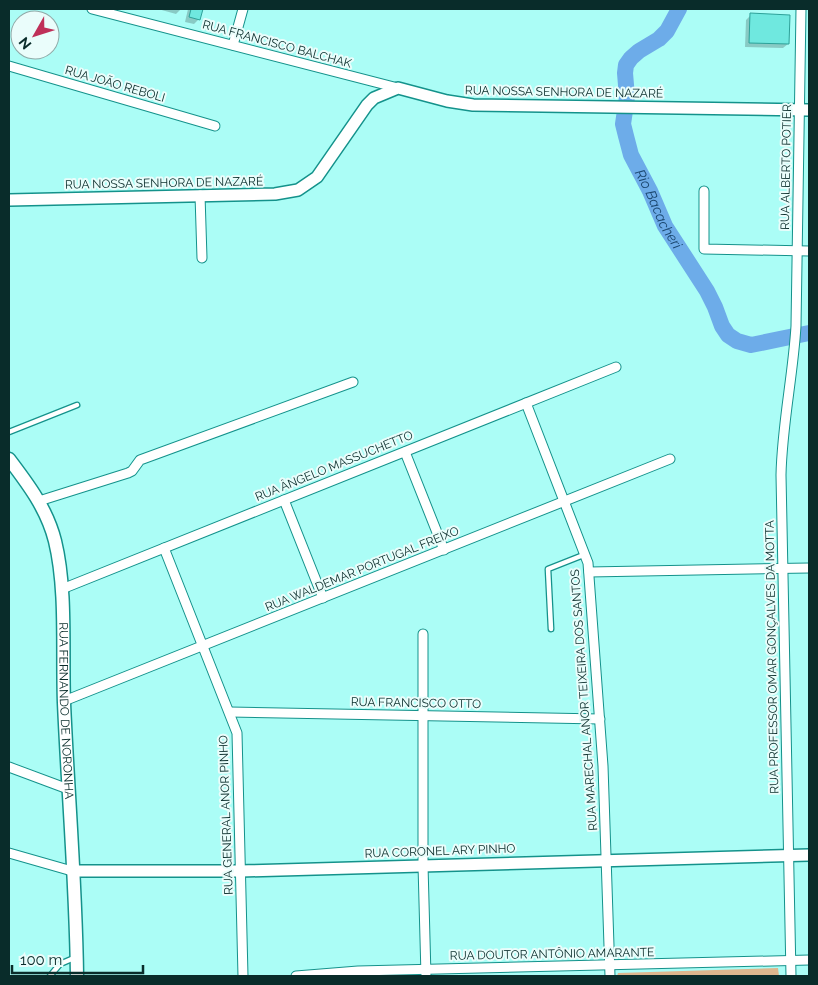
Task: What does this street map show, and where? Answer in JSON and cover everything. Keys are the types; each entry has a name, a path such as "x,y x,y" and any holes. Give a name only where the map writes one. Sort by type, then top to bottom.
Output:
{"main road":[{"name":"RUA FERNANDO DE NORONHA","path":"9,459 39,501 55,539 60,570 77,976"}],"street":[{"name":"RUA FRANCISCO BALCHAK","path":"92,9 398,88"},
{"path":"233,45 243,9"},
{"name":"RUA ALBERTO POTIER","path":"796,326 797,251 804,110 801,9"},
{"name":"RUA JOÃO REBOLI","path":"9,66 215,126"},
{"name":"RUA NOSSA SENHORA DE NAZARÉ","path":"9,200 280,194 298,190 317,177 367,105 374,98 398,88 447,101 473,105 804,110"},
{"path":"704,191 704,249 809,251"},
{"path":"200,195 202,258"},
{"name":"RUA PROFESSOR OMAR GONÇALVES DA MOTTA","path":"791,976 782,569 782,450 796,326"},
{"name":"RUA ÂNGELO MASSUCHETTO","path":"62,589 616,367"},
{"path":"39,501 128,473 132,471 140,460 353,382"},
{"name":"RUA MARECHAL ANOR TEIXEIRA DOS SANTOS","path":"526,403 586,554 589,572 600,719 610,976"},
{"path":"405,452 444,550"},
{"name":"RUA WALDEMAR PORTUGAL FREIXO","path":"64,701 670,459"},
{"path":"284,500 323,598"},
{"name":"RUA GENERAL ANOR PINHO","path":"164,548 235,726 238,743 243,976"},
{"path":"589,572 809,568"},
{"path":"423,634 422,866 426,973"},
{"name":"RUA FRANCISCO OTTO","path":"230,712 600,719"},
{"path":"9,767 68,789"},
{"path":"9,853 72,871"},
{"name":"RUA CORONEL ARY PINHO","path":"72,871 241,870 809,855"},
{"name":"RUA DOUTOR ANTÔNIO AMARANTE","path":"296,976 333,972 426,973 609,965 809,960"}],"lane":[{"path":"9,432 77,405"},
{"path":"551,629 548,569 586,554"},
{"path":"50,976 60,964 76,957"}],"shaded area":[{"path":"778,968 779,976 617,976 618,973"}],"building":[{"path":"191,9 203,9 200,20 189,17"},
{"path":"750,13 790,15 789,44 749,43"}],"waterway":[{"name":"Rio Bacacheri","path":"679,9 667,31 659,39 639,51 626,65 627,97 623,124 631,155 650,191 665,226 707,291 722,326 728,335 737,341 751,345 809,333"}]}
